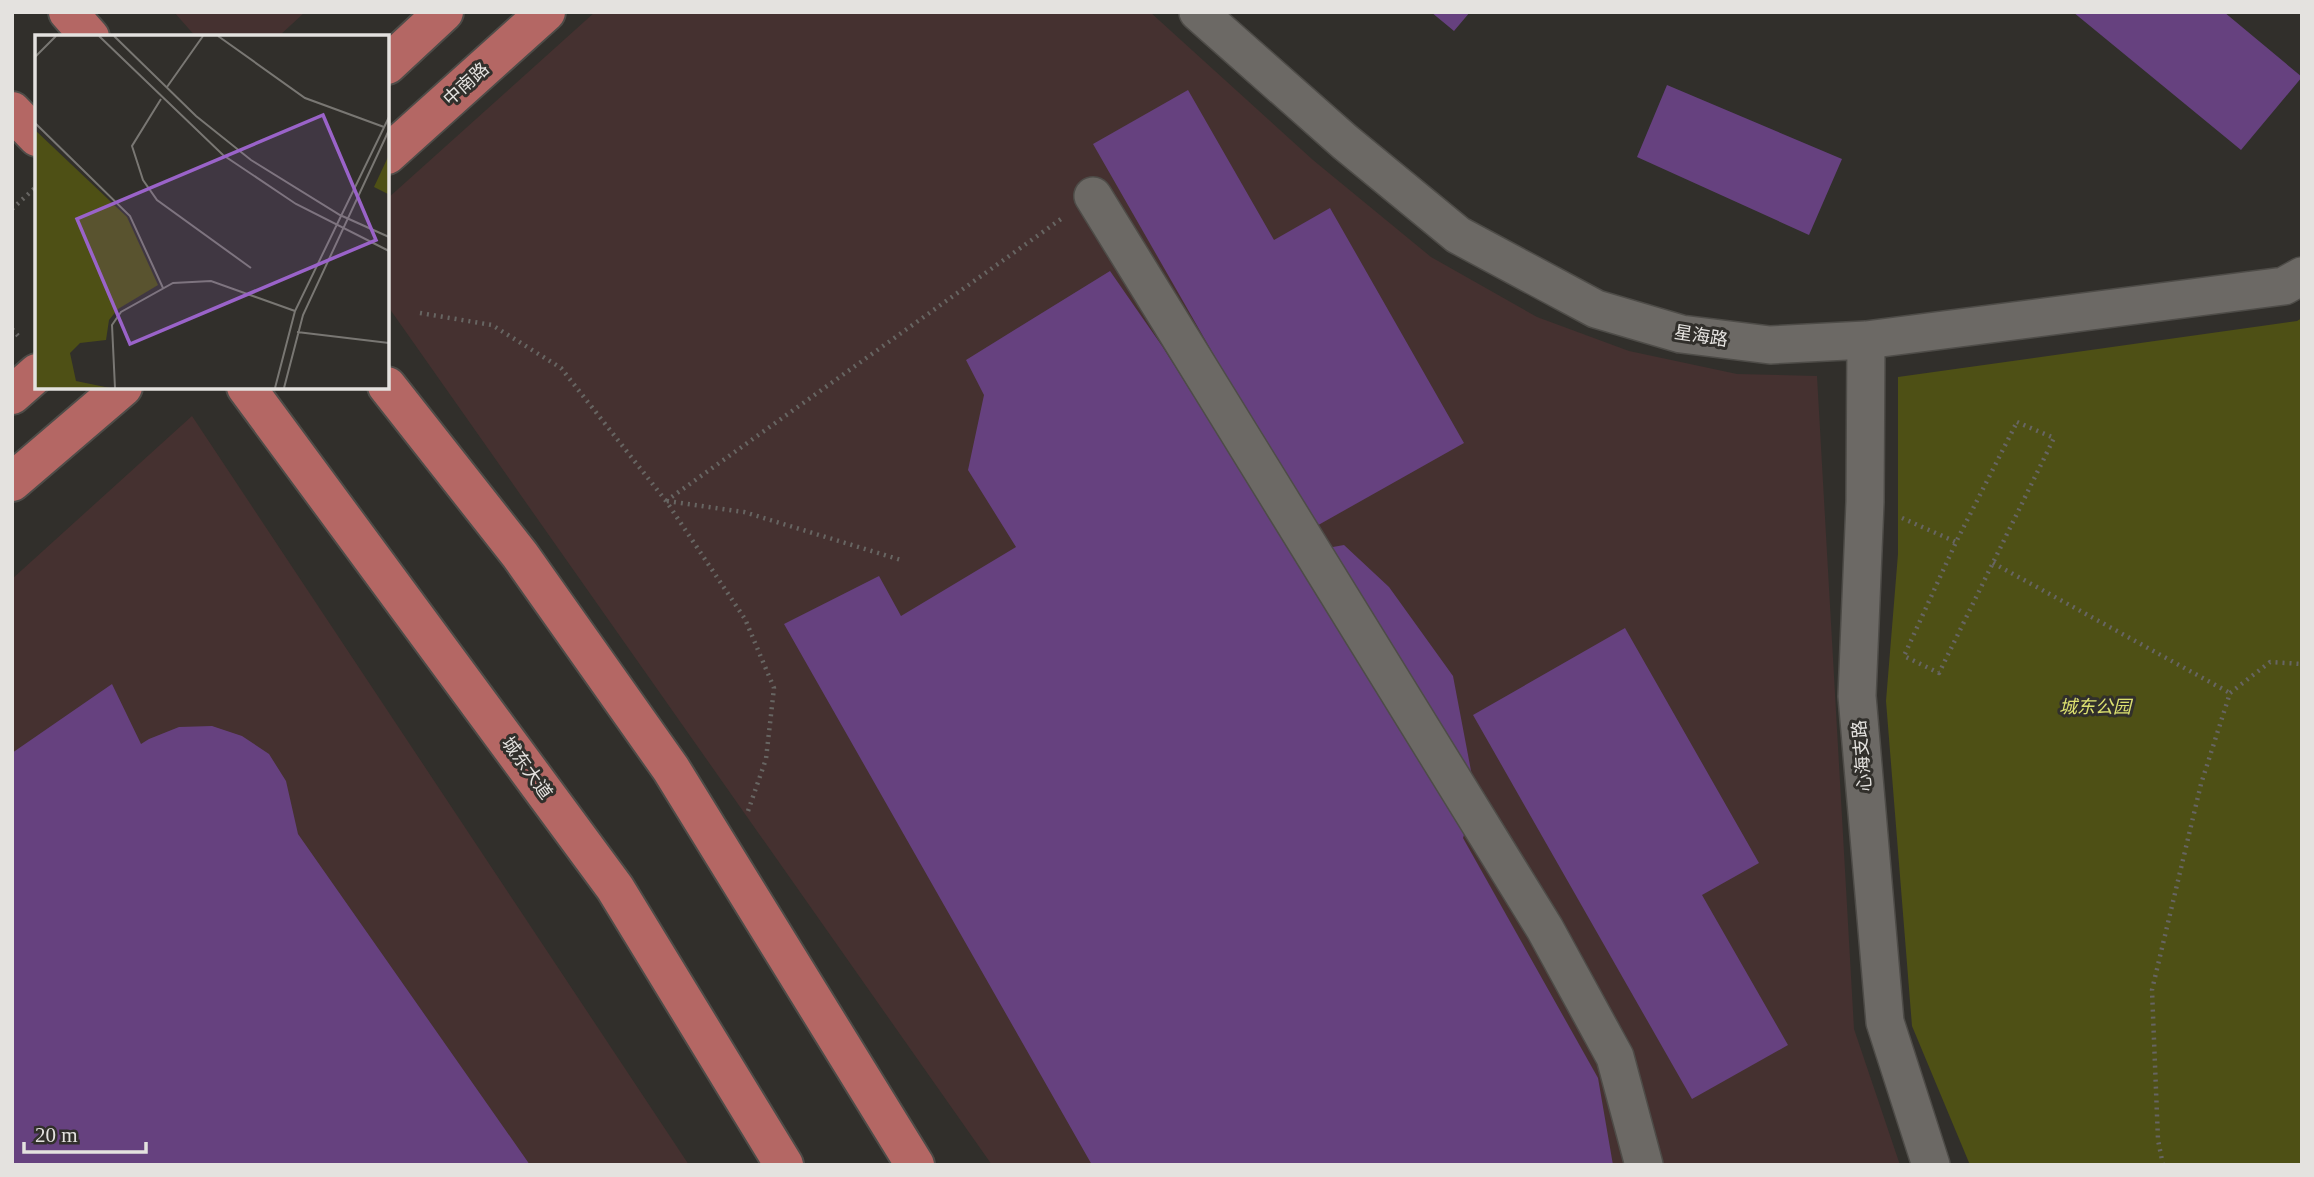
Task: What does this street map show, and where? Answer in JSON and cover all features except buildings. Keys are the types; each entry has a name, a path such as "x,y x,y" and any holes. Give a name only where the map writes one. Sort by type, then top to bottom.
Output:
{"main road":[{"path":"68,12 88,35"},
{"path":"388,64 444,12"},
{"name":"中南路","path":"388,154 546,12"},
{"path":"12,111 35,135"},
{"path":"12,395 35,375"},
{"path":"388,387 520,555 671,769 915,1165"},
{"path":"12,482 122,388"},
{"name":"城东大道","path":"247,388 615,888 784,1165"}],"street":[{"name":"星海路","path":"1198,12 1345,142 1458,235 1595,309 1681,334 1770,345 1866,340 2284,286 2302,276"},
{"path":"1093,196 1545,929 1615,1057 1644,1165"},
{"name":"心海支路","path":"1866,340 1865,502 1857,696 1885,1022 1931,1165"}],"path":[{"path":"12,209 35,188"},
{"path":"666,501 1093,196"},
{"path":"420,313 492,325 561,368 666,501 745,619 774,688 766,759 729,864"},
{"path":"2017,422 2054,438 1939,673 1904,656 1956,542 2017,422"},
{"path":"666,501 744,512 901,560"},
{"path":"1865,502 1956,542"},
{"path":"1993,563 2230,693"},
{"path":"2163,1165 2158,1140 2152,990 2201,784 2230,693 2270,662 2302,664"}],"shaded area":[{"path":"174,12 305,12 280,35 194,35"},
{"path":"595,12 1150,12 1313,160 1431,257 1537,317 1629,351 1737,374 1817,376 1854,1029 1900,1165 992,1165 388,306 388,198"},
{"path":"192,416 689,1165 12,1165 12,579"}],"green space":[{"name":"城东公园","path":"2302,318 2302,1165 1970,1165 1912,1026 1886,701 1898,554 1898,377 2297,321"}]}
